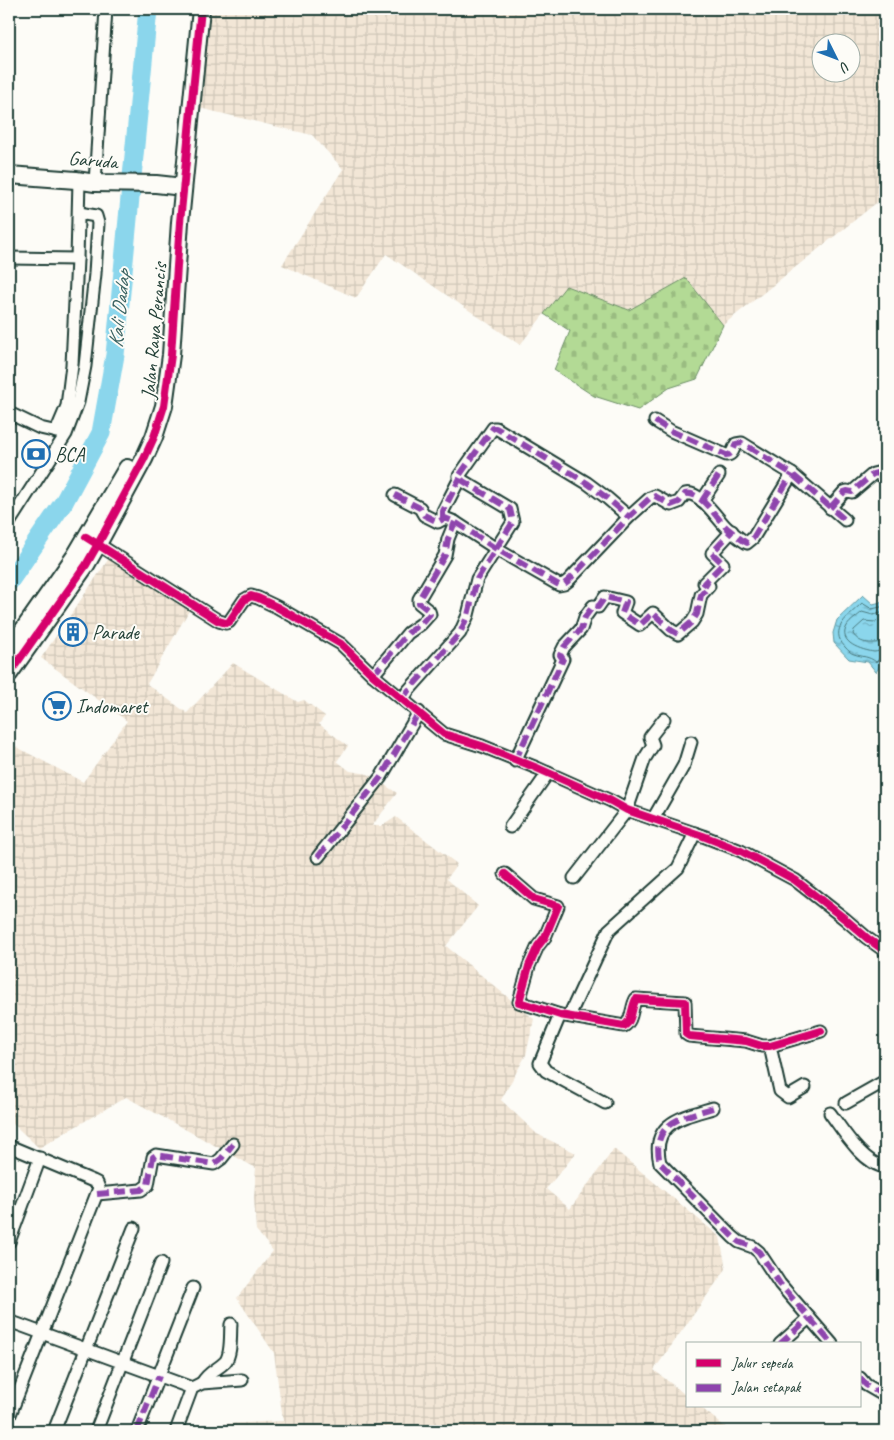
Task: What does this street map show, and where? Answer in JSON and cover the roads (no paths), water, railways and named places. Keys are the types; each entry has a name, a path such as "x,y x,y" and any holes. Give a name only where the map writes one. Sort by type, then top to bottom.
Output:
{"street":[{"path":"61,433 67,406 72,365 79,213 87,181 106,9"},
{"name":"Jalan Raya Perancis","path":"9,650 92,541 145,432 152,406 161,355 193,9"},
{"name":"Jalan Raya Perancis","path":"178,187 201,9"},
{"name":"Garuda","path":"9,175 178,187"},
{"path":"10,520 78,402 85,366 98,229 98,219 96,216 79,213"},
{"path":"9,258 77,259"},
{"path":"9,413 40,428 61,433"},
{"path":"655,421 671,431 726,455 730,455 733,452 736,444 742,443 792,474 845,520"},
{"path":"442,519 443,511 460,478 459,474 489,432 494,428 587,483 629,517"},
{"path":"830,508 844,492 852,492 873,474 877,473 885,478"},
{"path":"395,495 420,508 424,515 438,522 447,518 455,522 496,549 559,585 564,584 629,517 650,498 655,496 671,505 689,493 702,500 732,531 747,543 792,474"},
{"path":"702,500 719,475"},
{"path":"403,699 460,633 468,615 477,579 513,522 510,509 460,478"},
{"path":"374,675 408,633 421,624 430,614 420,603 419,599 445,555 448,539 455,522"},
{"path":"515,761 563,660 560,655 564,647 581,629 585,617 593,606 598,607 605,597 626,602 622,613 640,625 652,613 678,634 692,622 697,614 701,595 709,586 704,583 723,564 712,553 732,531"},
{"path":"92,541 218,621 229,622 244,600 251,596 277,607 341,644 374,675 444,734 482,746 548,773 627,810 741,851 795,880 885,951"},
{"name":"Jalan Raya Perancis","path":"9,674 86,564 92,541"},
{"path":"318,857 381,776 419,712"},
{"path":"574,878 627,810 645,758 653,745 650,737 651,733 664,719"},
{"path":"653,819 684,764 691,742"},
{"path":"510,827 548,773"},
{"path":"605,1103 546,1071 540,1063 609,930 678,868 695,833"},
{"path":"504,874 534,899 558,906 545,937 538,946 529,966 519,1002 564,1016 624,1026 630,1021 636,999 685,1002 686,1034 689,1036 746,1041 762,1046 770,1046 821,1031"},
{"path":"770,1046 780,1091 788,1097 805,1087"},
{"path":"846,1103 885,1080"},
{"path":"713,1108 669,1124 662,1133 659,1144 658,1154 660,1163 733,1237 759,1252 780,1284 830,1342"},
{"path":"830,1112 848,1138 863,1154 877,1165 885,1167"},
{"path":"98,1191 141,1190 148,1185 153,1157 156,1155 214,1164 221,1159 233,1144"},
{"path":"9,1146 97,1183 98,1191 9,1418"},
{"path":"9,1242 40,1158"},
{"path":"54,1431 134,1228"},
{"path":"96,1431 161,1264"},
{"path":"137,1431 193,1288"},
{"path":"782,1342 809,1318"},
{"path":"9,1321 159,1376 197,1386 242,1380"},
{"path":"176,1431 197,1386 207,1375 222,1364 228,1356 231,1324"},
{"path":"862,1380 866,1385 885,1396"}],"water":[{"path":"863,595 873,604 885,601 885,659 876,672 868,662 849,659 834,643 833,633 837,620"}],"waterway":[{"name":"Kali Dadap","path":"9,582 64,502 101,433 115,355 148,9"}],"place":[{"name":"BCA","path":"36,454"},
{"name":"Parade","path":"73,632"},
{"name":"Indomaret","path":"57,706"}]}
